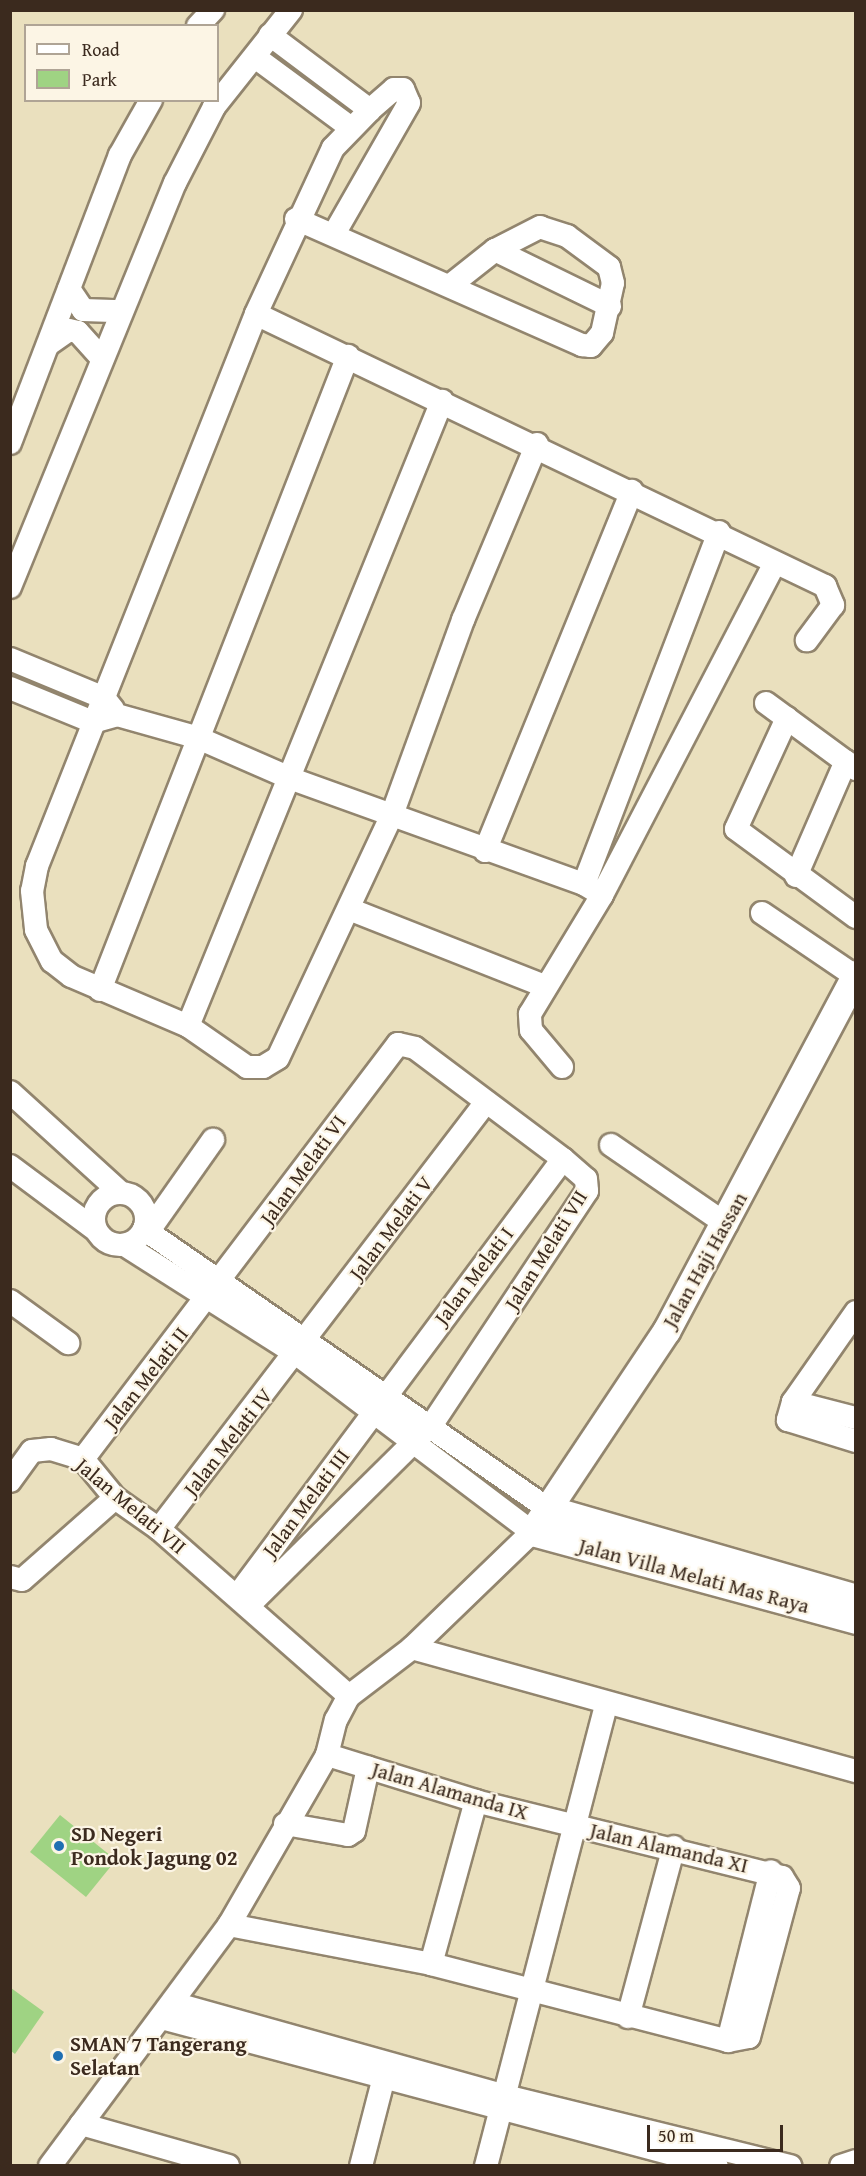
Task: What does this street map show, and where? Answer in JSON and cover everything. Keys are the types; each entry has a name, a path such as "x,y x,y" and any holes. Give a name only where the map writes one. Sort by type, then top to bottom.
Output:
{"street":[{"path":"200,24 213,10"},
{"path":"219,101 291,10"},
{"path":"270,35 370,110"},
{"path":"255,57 350,128"},
{"path":"334,234 411,97 403,89 394,89 350,128 296,219 256,314 110,707 93,722 32,891 36,930 52,962 100,990 188,1026 247,1067 263,1067 278,1059 392,815 463,620 537,444"},
{"path":"10,443 120,155 150,102"},
{"path":"10,587 122,311 218,102"},
{"path":"296,219 452,284 591,346 610,306 609,267 567,236 540,227 495,250 452,284"},
{"path":"495,250 610,306"},
{"path":"69,289 83,310 122,311"},
{"path":"256,314 537,444 719,532 832,593 833,605 807,640"},
{"path":"49,344 62,333 78,332 102,359"},
{"path":"100,990 196,737 348,356"},
{"path":"188,1026 292,779 442,401"},
{"path":"485,851 632,491"},
{"path":"593,889 719,532"},
{"path":"562,1067 529,1023 544,986 593,889 775,563"},
{"path":"10,659 110,707 196,737 292,779 593,889"},
{"path":"10,688 93,722"},
{"path":"766,703 851,765 796,876"},
{"path":"787,718 736,829 796,876 855,917"},
{"path":"349,909 544,986"},
{"path":"762,913 855,975"},
{"name":"Jalan Haji Hassan","path":"532,1532 666,1331 726,1224 855,975"},
{"name":"Jalan Melati VII","path":"398,1044 415,1048 563,1159 585,1179 587,1191 418,1442"},
{"name":"Jalan Melati VI","path":"214,1291 398,1044"},
{"path":"10,1092 121,1193 142,1205 146,1230 214,1291"},
{"name":"Jalan Melati V","path":"302,1348 486,1102"},
{"path":"125,1245 146,1230 213,1140"},
{"path":"611,1145 726,1224"},
{"name":"Jalan Melati I","path":"381,1403 563,1159"},
{"path":"10,1166 96,1230 107,1243 125,1245 214,1291 381,1403 418,1442 532,1532 412,1648 349,1696 336,1720 327,1755 285,1824 229,1925 50,2166"},
{"path":"96,1230 98,1204 121,1193"},
{"name":"Jalan Melati II","path":"83,1459 214,1291"},
{"path":"15,1305 68,1342"},
{"path":"855,1312 793,1402 790,1425 855,1442"},
{"name":"Jalan Melati IV","path":"159,1529 302,1348"},
{"path":"793,1402 855,1418"},
{"path":"381,1403 432,1424 548,1509"},
{"name":"Jalan Melati III","path":"242,1601 381,1403"},
{"path":"242,1601 418,1442"},
{"name":"Jalan Melati VII","path":"10,1481 32,1451 51,1449 83,1459 115,1498 159,1529 349,1696"},
{"path":"10,1577 22,1580 115,1498"},
{"name":"Jalan Villa Melati Mas Raya","path":"548,1509 855,1620"},
{"name":"Jalan Villa Melati Mas Raya","path":"532,1532 721,1573 855,1598"},
{"path":"412,1648 606,1705 855,1772"},
{"path":"486,2166 606,1705"},
{"name":"Jalan Alamanda IX","path":"327,1755 476,1801 573,1825"},
{"path":"285,1824 348,1834 354,1831 368,1768"},
{"path":"431,1964 476,1801"},
{"name":"Jalan Alamanda XI","path":"573,1825 675,1847 771,1872 789,1888 749,2037 728,2041 628,2017"},
{"path":"229,1925 431,1964 531,1993 628,2017 675,1847"},
{"path":"167,2010 383,2081 503,2104 791,2166"},
{"path":"167,2010 717,2166"},
{"path":"361,2166 383,2081"},
{"path":"81,2124 228,2166"}],"green space":[{"path":"60,1815 116,1860 86,1897 30,1852"},
{"path":"11,1988 44,2012 15,2054 11,2051"}],"place":[{"name":"SD Negeri Pondok Jagung 02","path":"59,1846"},
{"name":"SMAN 7 Tangerang Selatan","path":"58,2056"}]}
